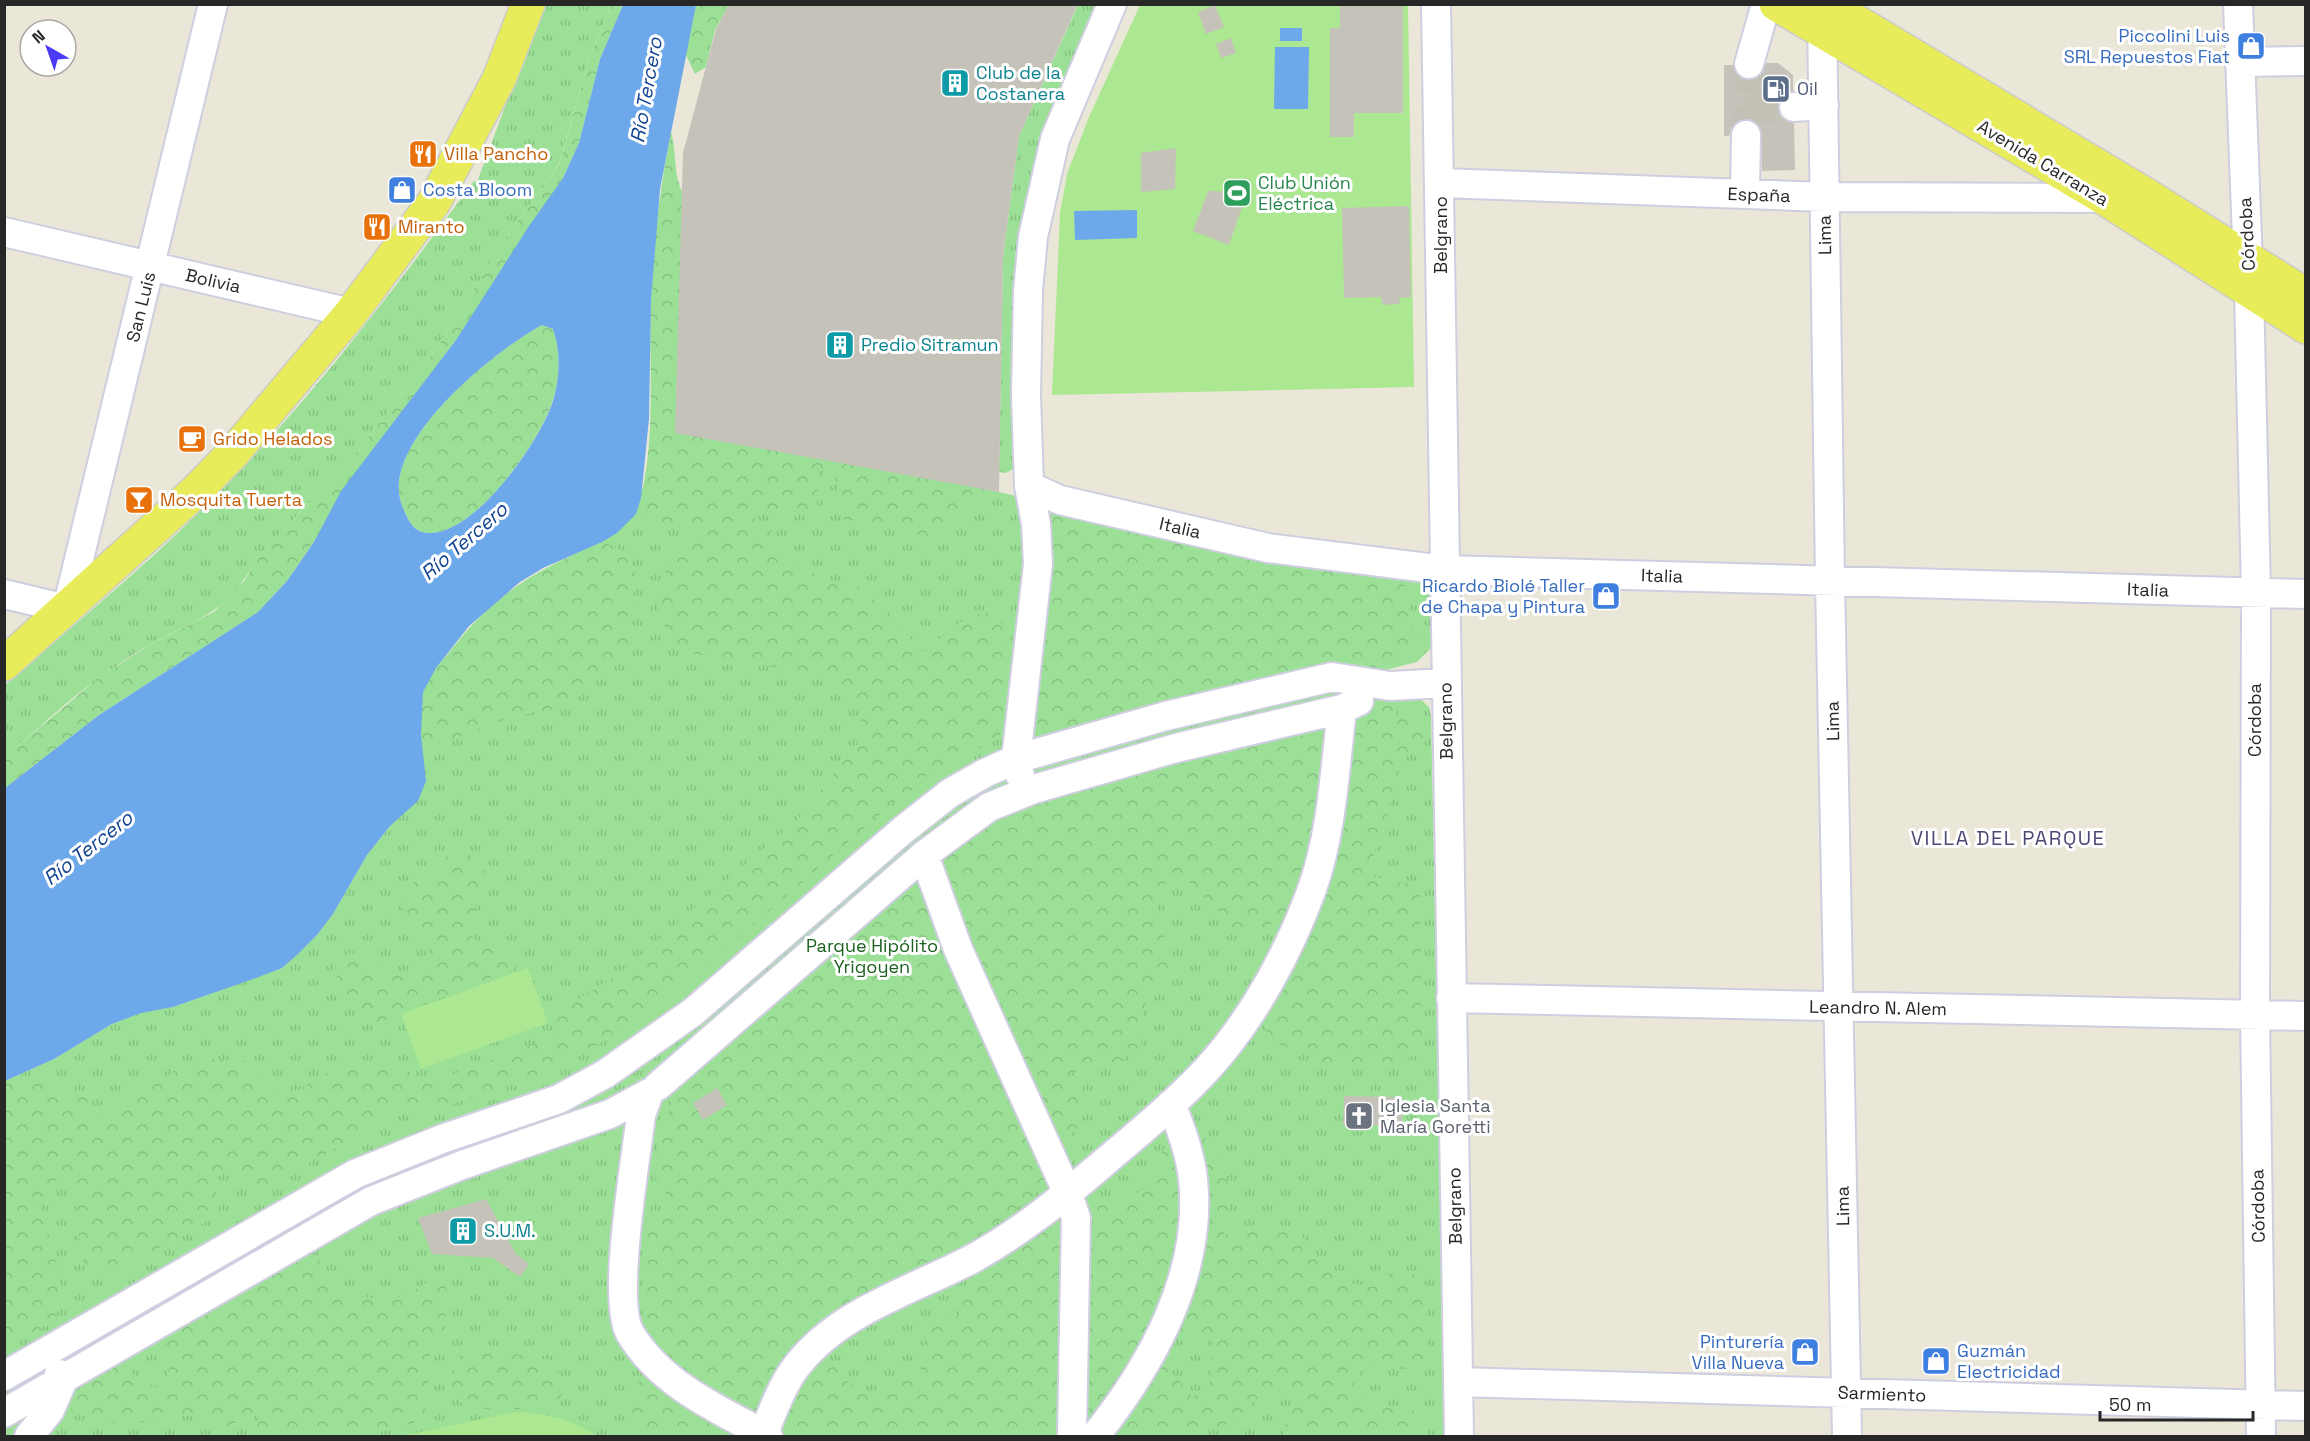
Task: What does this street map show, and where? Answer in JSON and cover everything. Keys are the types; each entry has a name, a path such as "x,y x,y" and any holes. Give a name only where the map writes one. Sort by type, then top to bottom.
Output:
{"main road":[{"path":"4,664 67,609 233,453 351,314 434,202 499,79 528,4"},
{"name":"Avenida Carranza","path":"1776,4 1824,14 2148,196 2248,274 2306,327"},
{"name":"Avenida Carranza","path":"1824,14 2003,139 2104,198 2248,274 2306,295"}],"street":[{"name":"San Luis","path":"67,609 213,4"},
{"path":"1024,793 1016,759 1038,564 1036,524 1029,486 1026,384 1028,291 1033,237 1054,139 1112,4"},
{"name":"Belgrano","path":"1436,4 1441,183 1445,683 1459,1437"},
{"path":"1749,64 1766,4"},
{"name":"Córdoba","path":"2238,4 2256,593 2255,1015 2261,1437"},
{"name":"Lima","path":"1824,14 1830,581 1847,1437"},
{"path":"2239,62 2306,61"},
{"path":"1794,107 1824,105"},
{"path":"1745,194 1746,135"},
{"path":"2000,199 2018,191 2028,174 2019,152 2003,139"},
{"name":"España","path":"1441,183 1825,197 2000,199 2148,196"},
{"name":"Bolivia","path":"4,232 351,314"},
{"name":"Italia","path":"1029,486 1060,500 1268,548 1444,570 2306,594"},
{"path":"4,594 67,609"},
{"path":"4,1376 355,1174 442,1139 559,1099 632,1056 693,1012 931,808 969,782 1016,759 1166,716 1332,677 1390,686 1445,683"},
{"path":"4,1413 371,1201 462,1165 610,1114 654,1090 924,855 989,807 1024,793 1176,748 1342,709 1390,686"},
{"path":"632,1056 645,1054 657,1061 662,1073 640,1115 622,1283 624,1316 629,1332 651,1360 689,1393 765,1436 779,1395 792,1373 832,1332 869,1309 973,1258 1011,1235 1068,1194 1171,1104 1209,1066 1239,1029 1291,940 1313,886 1325,835 1342,709"},
{"path":"924,855 958,949 1068,1194 1076,1218 1072,1437"},
{"name":"Leandro N. Alem","path":"1451,998 1839,1008 2306,1016"},
{"path":"1095,1437 1119,1406 1155,1346 1183,1278 1191,1246 1193,1179 1188,1153 1171,1104"},
{"path":"46,1352 63,1380"},
{"path":"30,1437 50,1410 63,1380"},
{"name":"Sarmiento","path":"1458,1382 2306,1406"}],"green space":[{"path":"543,5 612,5 590,56 560,161 547,183 512,228 439,345 357,452 256,559 246,577 224,602 200,619 139,651 99,678 5,757 5,685 171,539 258,451 323,377 474,181 477,182"},
{"path":"612,5 623,5 600,59 579,143 563,178 456,340 401,415 287,581 258,612 99,715 5,788 5,757 97,679 151,644 214,612 245,580 256,559 357,452 439,345 512,228 547,183 560,162 590,56"},
{"path":"696,5 729,5 715,30 706,67 695,74 685,53"},
{"path":"1078,5 1098,5 1040,138 1020,254 1015,468 1006,473 999,472 1003,257 1019,136"},
{"name":"Club Unión Eléctrica","path":"1140,5 1408,5 1414,387 1052,395 1060,213 1067,174 1089,117"},
{"path":"671,132 677,177 682,191 980,488 982,496 962,519 930,537 844,519 833,471 818,468 817,510 744,512 768,525 782,550 811,572 821,578 858,587 887,610 923,653 948,631 967,619 987,613 998,613 1008,644 1002,731 998,739 937,769 901,796 697,974 620,1032 559,1066 502,1089 438,1108 394,1109 345,1143 257,1192 219,1168 213,1218 109,1276 85,1266 70,1166 38,1201 53,1247 61,1286 56,1319 5,1350 5,1081 21,1081 86,1093 92,1122 152,1082 201,1059 245,1061 269,1086 285,1098 330,1071 386,1062 433,1082 552,1037 557,1013 618,974 798,819 857,745 864,706 834,682 799,671 684,652 659,619 659,591 673,550 706,521 679,527 652,528 636,514 643,488 650,435 650,327 653,258 660,195"},
{"path":"542,325 553,329 557,347 558,373 553,400 534,439 501,486 461,522 441,531 418,531 410,523 403,508 399,483 406,457 422,430 444,403 470,378 496,356"},
{"name":"Parque Hipólito Yrigoyen","path":"675,433 999,492 1261,555 1426,580 1433,611 1431,648 1417,662 1389,669 1390,700 1419,698 1429,707 1431,717 1446,1436 5,1436 5,1081 54,1059 112,1024 141,1012 173,1007 282,968 317,935 333,914 367,855 390,826 421,735 573,555 617,533"},
{"path":"1048,504 1388,571 1404,585 1410,595 1408,613 1417,640 1409,661 1379,669 1332,667 1029,747"},
{"path":"602,542 622,550 635,570 630,644 587,690 562,709 528,714 490,725 424,756 420,708 425,686 467,630 518,585 537,573"},
{"path":"1390,700 1396,705 1397,718 1419,720 1424,741 1409,754 1397,771 1384,828 1370,863 1374,876 1390,882 1409,883 1420,896 1422,1050 1404,1061 1331,1067 1319,1063 1313,1049 1283,1047 1268,1038 1264,1020 1348,722 1367,705"},
{"path":"1332,729 1314,846 1286,918 1239,937 1225,918 1182,875 1157,887 1159,920 1172,973 1145,1004 1141,1022 1142,1045 1114,1066 1071,1073 1082,1105 1080,1125 1065,1141 1062,1167 1030,1199 958,1250 839,1310 791,1351 757,1416 688,1377 662,1349 644,1320 643,1278 649,1227 669,1197 655,1179 658,1149 674,1093 920,873 993,818 1050,796"},
{"path":"460,849 480,865 490,888 477,901 469,936 483,944 502,944 513,956 516,968 379,1023 368,1019 354,1009 334,971 338,958 351,953 389,972 397,974 422,971 431,959 429,948 405,913 402,891 416,881 441,872 447,853"},
{"path":"528,968 548,1023 421,1069 401,1014"},
{"path":"1192,1136 1210,1140 1226,1176 1229,1207 1224,1235 1246,1233 1267,1227 1299,1231 1320,1263 1336,1277 1358,1285 1373,1287 1388,1274 1411,1272 1426,1285 1427,1361 1408,1369 1364,1367 1351,1389 1378,1406 1402,1407 1426,1416 1427,1436 1284,1436 1294,1390 1259,1397 1233,1422 1190,1436 774,1436 781,1415 813,1364 839,1366 845,1380 869,1396 900,1382 921,1378 920,1355 932,1322 959,1316 969,1270 1061,1207 1119,1203 1143,1189 1165,1146 1176,1145 1183,1212 1168,1367 1192,1397 1209,1388 1213,1341 1173,1329"},
{"path":"305,1254 315,1255 342,1293 389,1301 413,1291 434,1278 443,1281 452,1302 426,1365 430,1393 422,1419 404,1426 363,1434 257,1436 257,1411 220,1431 197,1418 179,1415 136,1423 121,1423 72,1413 69,1401 75,1394 88,1381 111,1368 129,1367 141,1384 164,1389 173,1354 163,1341"},
{"path":"462,1353 529,1355 551,1360 565,1382 559,1404 538,1408 494,1409 461,1403 450,1387 456,1364"},
{"path":"640,1378 662,1386 683,1398 721,1426 720,1436 632,1436 630,1414"},
{"path":"515,1412 558,1418 578,1425 597,1436 402,1436"}],"water":[{"name":"Río Tercero","path":"623,5 696,5 660,189 651,300 649,419 641,498 636,514 617,533 602,542 543,568 520,582 469,626 436,668 423,692 421,735 426,781 418,801 390,826 367,855 333,914 298,954 282,968 256,978 173,1007 141,1013 112,1024 54,1059 5,1081 5,788 99,715 258,612 287,581 314,542 341,491 456,340 529,226 563,178 579,143 600,59","holes":["542,325 553,329 558,356 558,374 553,401 534,440 519,463 501,486 461,522 441,531 418,531 410,523 403,508 399,483 406,457 422,430 444,403 496,356"]},
{"path":"1280,28 1302,28 1302,41 1280,41"},
{"path":"1275,47 1309,47 1308,109 1274,109"},
{"path":"1137,210 1137,238 1075,240 1074,211"}],"building":[{"name":"Predio Sitramun","path":"729,4 1078,4 1019,136 1003,257 999,492 675,433 683,153 716,29"},
{"path":"1340,4 1403,4 1403,113 1354,113 1354,137 1330,137 1330,28 1340,28"},
{"path":"1215,5 1224,27 1206,34 1198,12"},
{"path":"1231,38 1236,53 1221,58 1216,44"},
{"path":"1766,63 1778,63 1793,75 1793,91 1784,94 1778,108 1781,117 1794,123 1795,170 1762,171 1762,135 1760,127 1754,121 1739,120 1732,127 1729,136 1724,136 1724,65 1733,65 1738,76 1752,80 1761,75"},
{"path":"1176,148 1175,189 1141,192 1141,153"},
{"path":"1208,191 1247,192 1229,245 1193,231"},
{"path":"1409,206 1411,297 1399,298 1400,304 1382,305 1381,297 1344,298 1342,208"},
{"path":"717,1088 727,1105 703,1120 693,1103"},
{"path":"1344,1096 1403,1097 1402,1126 1343,1125"},
{"name":"S.U.M.","path":"486,1199 516,1254 529,1264 520,1277 493,1258 432,1254 418,1218"}],"tunnel":[{"path":"1746,135 1749,64"},
{"path":"1747,111 1794,107"}],"place":[{"name":"Piccolini Luis SRL Repuestos Fiat","path":"2251,46"},
{"name":"Club de la Costanera","path":"955,83"},
{"name":"Oil","path":"1776,89"},
{"name":"Villa Pancho","path":"423,154"},
{"name":"Costa Bloom","path":"402,190"},
{"name":"Club Unión Eléctrica","path":"1237,193"},
{"name":"Miranto","path":"377,227"},
{"name":"Predio Sitramun","path":"840,345"},
{"name":"Grido Helados","path":"192,439"},
{"name":"Mosquita Tuerta","path":"139,500"},
{"name":"Ricardo Biolé Taller de Chapa y Pintura","path":"1606,596"},
{"name":"Iglesia Santa María Goretti","path":"1359,1116"},
{"name":"S.U.M.","path":"463,1231"},
{"name":"Pinturería Villa Nueva","path":"1805,1352"},
{"name":"Guzmán Electricidad","path":"1936,1361"}],"district":[{"name":"VILLA DEL PARQUE","path":"2008,838"}]}
